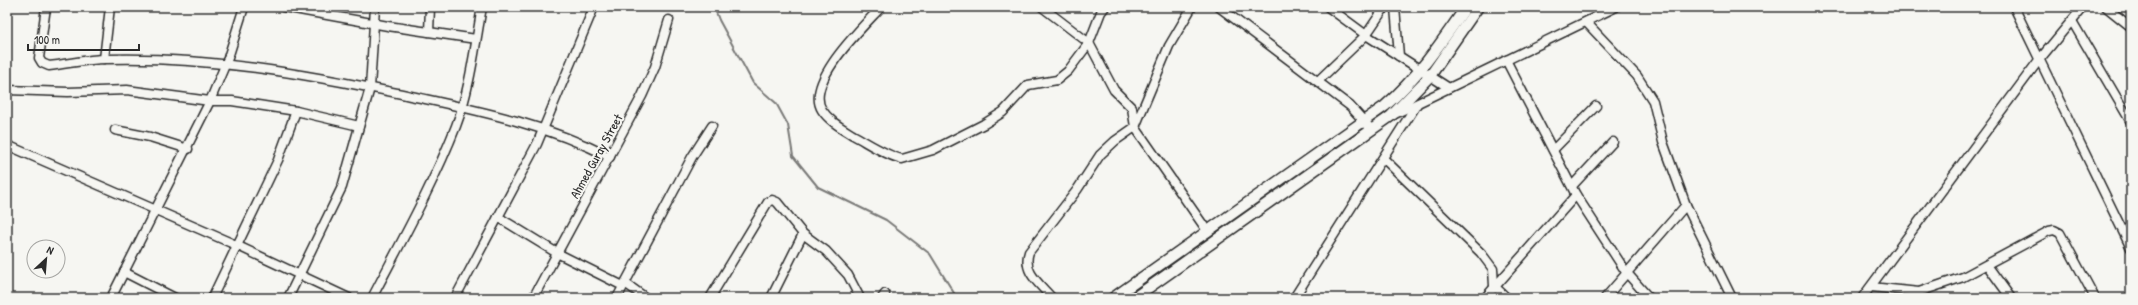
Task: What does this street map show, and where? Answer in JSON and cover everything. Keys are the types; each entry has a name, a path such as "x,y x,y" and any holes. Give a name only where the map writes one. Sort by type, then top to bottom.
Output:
{"main road":[{"path":"1113,298 1385,106 1420,70 1466,7"},
{"path":"1134,298 1391,116 1430,76 1478,7"}],"street":[{"path":"46,7 39,58 42,63 49,66 104,59 159,59 226,64 292,73 462,107 544,128 581,142 610,157"},
{"path":"104,59 110,7"},
{"path":"111,298 188,148 210,101 226,64 244,7"},
{"path":"283,7 323,11 374,24 476,39"},
{"path":"288,298 342,187 370,88 375,7"},
{"path":"428,32 430,7"},
{"path":"372,298 433,178 456,125 462,107 482,7"},
{"path":"455,298 544,128 594,7"},
{"path":"881,7 848,43 828,70 820,84 819,100 822,110 839,126 902,159 933,150 984,124 1003,112 1028,86 1057,80 1068,71 1089,43 1101,12 1105,7"},
{"path":"1042,7 1089,43 1114,90 1132,108 1135,127 1208,232"},
{"path":"1052,298 1028,270 1026,260 1029,252 1077,190 1100,155 1115,141 1135,127 1169,46 1192,7"},
{"path":"1219,7 1350,106 1365,120 1372,130"},
{"path":"1328,7 1366,35 1449,88"},
{"path":"1318,81 1366,35 1386,7"},
{"path":"1395,7 1399,56"},
{"path":"1391,116 1586,22 1602,10 1616,7"},
{"path":"2014,7 2131,248"},
{"path":"1862,298 2039,60 2083,7"},
{"path":"2106,7 2131,27"},
{"name":"Ahmed Guray Street","path":"533,298 556,253 610,157 655,67 668,20"},
{"path":"2072,21 2131,122"},
{"path":"1586,22 1637,76 1653,101 1663,142 1686,205 1732,298"},
{"path":"1506,60 1576,195 1626,272 1648,298"},
{"path":"7,90 68,92 127,90 210,101 232,101 296,111 359,126"},
{"path":"1294,298 1417,104"},
{"path":"1553,150 1596,106"},
{"path":"212,298 278,160 296,111"},
{"path":"617,298 692,157 712,126"},
{"path":"115,130 150,137 188,148"},
{"path":"1572,186 1613,142"},
{"path":"7,145 238,246 349,298"},
{"path":"1383,158 1481,253 1493,269 1494,286 1507,298"},
{"path":"1485,298 1494,286 1576,195"},
{"path":"710,298 768,202 772,200 777,202 802,234 826,251 848,275 860,298"},
{"path":"1609,296 1626,272 1686,205"},
{"path":"498,217 556,253 624,284 646,298"},
{"path":"1871,287 1920,292 1964,277 2049,231 2054,230 2060,232 2095,298"},
{"path":"771,298 802,234"},
{"path":"1987,265 2011,298"},
{"path":"124,272 175,298"}],"waterway":[{"path":"714,7 719,20 753,83 776,103 788,125 793,156 818,187 886,220 930,254 957,298"}]}
